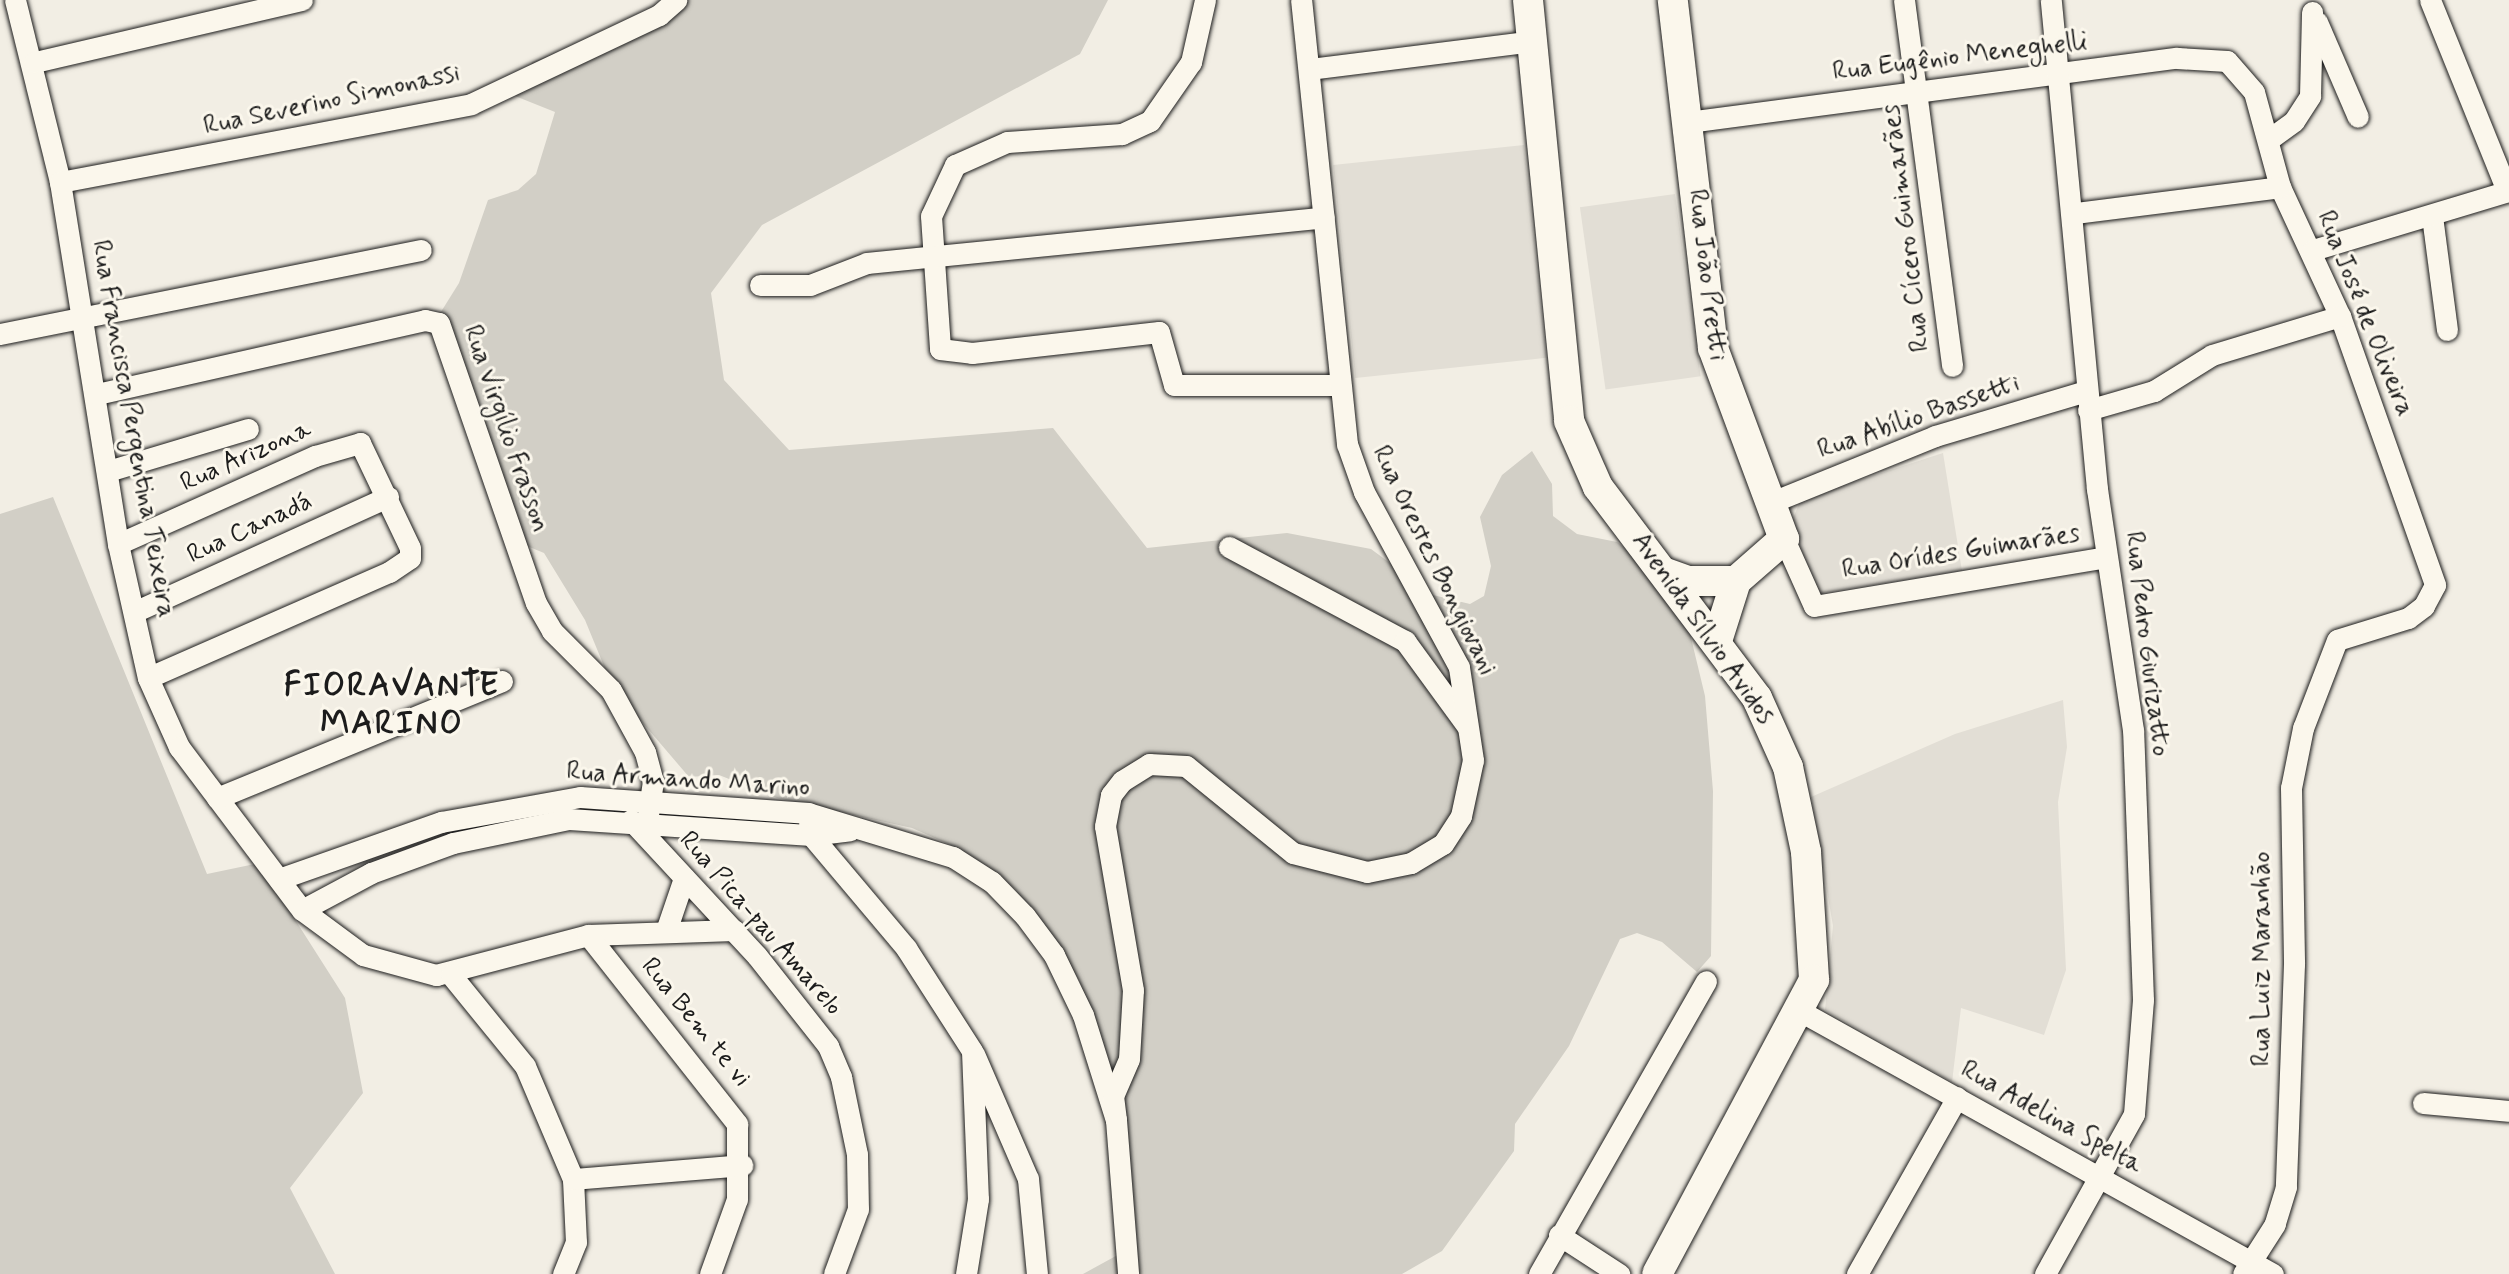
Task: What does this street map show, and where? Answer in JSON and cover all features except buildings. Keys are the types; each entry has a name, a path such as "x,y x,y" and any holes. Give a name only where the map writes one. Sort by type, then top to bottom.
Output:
{"main road":[{"name":"Avenida Sílvio Avidos","path":"1528,0 1569,421 1598,486 1666,573 1757,698 1788,767 1806,852 1815,955 1814,980 1800,1011 1657,1274"},
{"name":"Rua João Pretti","path":"1673,0 1713,348 1726,397 1772,502 1784,539"},
{"path":"1717,641 1736,582 1784,539"},
{"path":"1666,573 1688,581 1736,582"}],"street":[{"name":"Rua Francisca Pergentina Teixeira","path":"15,0 35,62 60,182 97,394 118,544 148,678 170,732 216,798 302,910 363,956 416,972 451,975"},
{"path":"35,62 302,0"},
{"name":"Rua Severino Simonassi","path":"60,182 471,104 659,15 676,0"},
{"path":"1205,0 1191,62 1150,121 1122,134 1007,142 955,165 933,203 934,259 944,352 1159,332 1169,380 1184,386 1340,385"},
{"name":"Rua Orestes Bongiovani","path":"1116,1120 1113,1096 1129,1059 1133,990 1105,826 1111,795 1122,781 1149,764 1186,766 1293,853 1348,870 1390,870 1426,856 1461,816 1472,734 1459,667 1353,469 1340,385 1301,0"},
{"name":"Rua Cícero Guimarães","path":"1904,0 1920,91 1952,366"},
{"name":"Rua Pedro Giurizatto","path":"2045,1274 2102,1179 2140,1094 2143,1000 2133,730 2106,558 2087,400 2074,213 2051,0"},
{"path":"2313,250 2508,191 2430,0"},
{"path":"2310,6 2358,117"},
{"path":"2268,140 2294,121 2310,96 2310,6"},
{"path":"1309,69 1534,41"},
{"name":"Rua Eugênio Meneghelli","path":"1688,122 2177,58 2216,58 2237,68"},
{"name":"Rua José de Oliveira","path":"2237,68 2254,92 2280,187 2313,250 2340,316 2435,585 2424,606 2408,618 2337,640"},
{"path":"2074,213 2280,187"},
{"path":"2432,216 2447,330"},
{"path":"760,285 803,286 867,263 934,259 1324,217"},
{"path":"0,334 421,250"},
{"name":"Rua Abílio Bassetti","path":"1772,502 1935,436 2087,400 2154,391 2212,355 2340,316"},
{"name":"Rua Virgílio Frasson","path":"97,394 425,320 439,323 536,603 628,719 650,766 643,814"},
{"path":"108,471 248,429"},
{"name":"Rua Arizona","path":"118,544 315,456 360,443 388,497"},
{"path":"148,678 410,558 388,497"},
{"name":"Rua Canadá","path":"134,612 388,497"},
{"name":"Rua Orídes Guimarães","path":"1784,539 1814,606 2106,558"},
{"path":"1229,547 1405,641 1472,734"},
{"name":"Rua Luiz Maranhão","path":"2246,1268 2275,1224 2286,1187 2294,964 2291,788 2302,728 2337,640"},
{"path":"216,798 502,681"},
{"name":"Rua Armando Marino","path":"279,879 477,813 580,797 643,814 811,835 852,830"},
{"path":"808,813 811,835 906,948 972,1051 1028,1179 1037,1274"},
{"name":"Rua Armando Marino","path":"302,910 371,873 453,843 569,819 643,814 808,813 852,830 953,857 992,882 1025,916 1069,982 1116,1120 1128,1274"},
{"name":"Rua Pica-pau Amarelo","path":"643,814 684,878 734,930 828,1046 841,1077 857,1154 858,1209 834,1274"},
{"path":"667,928 684,878"},
{"path":"563,1274 576,1242 573,1178 525,1066 451,975 496,956 588,935 667,928 734,930"},
{"name":"Rua Bem te vi","path":"588,935 726,1103 737,1124 742,1165 737,1199 710,1274"},
{"path":"1539,1274 1706,981"},
{"name":"Rua Adelina Spelta","path":"1800,1011 2102,1179 2246,1268 2273,1274"},
{"path":"966,1274 978,1199 972,1051"},
{"path":"1857,1274 1957,1097"},
{"path":"2423,1102 2509,1111"},
{"path":"573,1178 742,1165"},
{"path":"1559,1235 1619,1274"}],"shaded area":[{"path":"668,0 1108,0 1080,54 762,225 711,293 724,380 789,450 1053,428 1147,548 1287,533 1371,549 1433,595 1470,604 1484,596 1491,566 1480,517 1502,475 1532,451 1552,484 1553,516 1577,534 1617,542 1666,580 1686,617 1705,696 1713,791 1711,956 1697,972 1662,942 1637,933 1620,939 1569,1046 1515,1124 1514,1151 1442,1251 1402,1274 1083,1274 1134,1246 1096,1026 1079,980 1015,889 962,850 912,828 777,798 719,775 689,777 613,688 585,620 544,553 527,546 434,323 459,283 488,200 518,190 536,174 555,112 515,96 532,62 643,20"},
{"path":"1524,145 1546,358 1355,378 1333,165"},
{"path":"1675,194 1701,376 1606,390 1580,207"},
{"path":"1943,453 1962,571 1815,594 1792,521 1801,499"},
{"path":"53,497 207,874 259,863 345,998 363,1093 290,1188 335,1274 0,1274 0,514"},
{"path":"2063,700 2067,747 2058,802 2066,970 2044,1035 1961,1008 1952,1082 1825,1010 1833,926 1811,797 1955,734"}],"district":[{"name":"FIORAVANTE MARINO","path":"392,706"}]}
